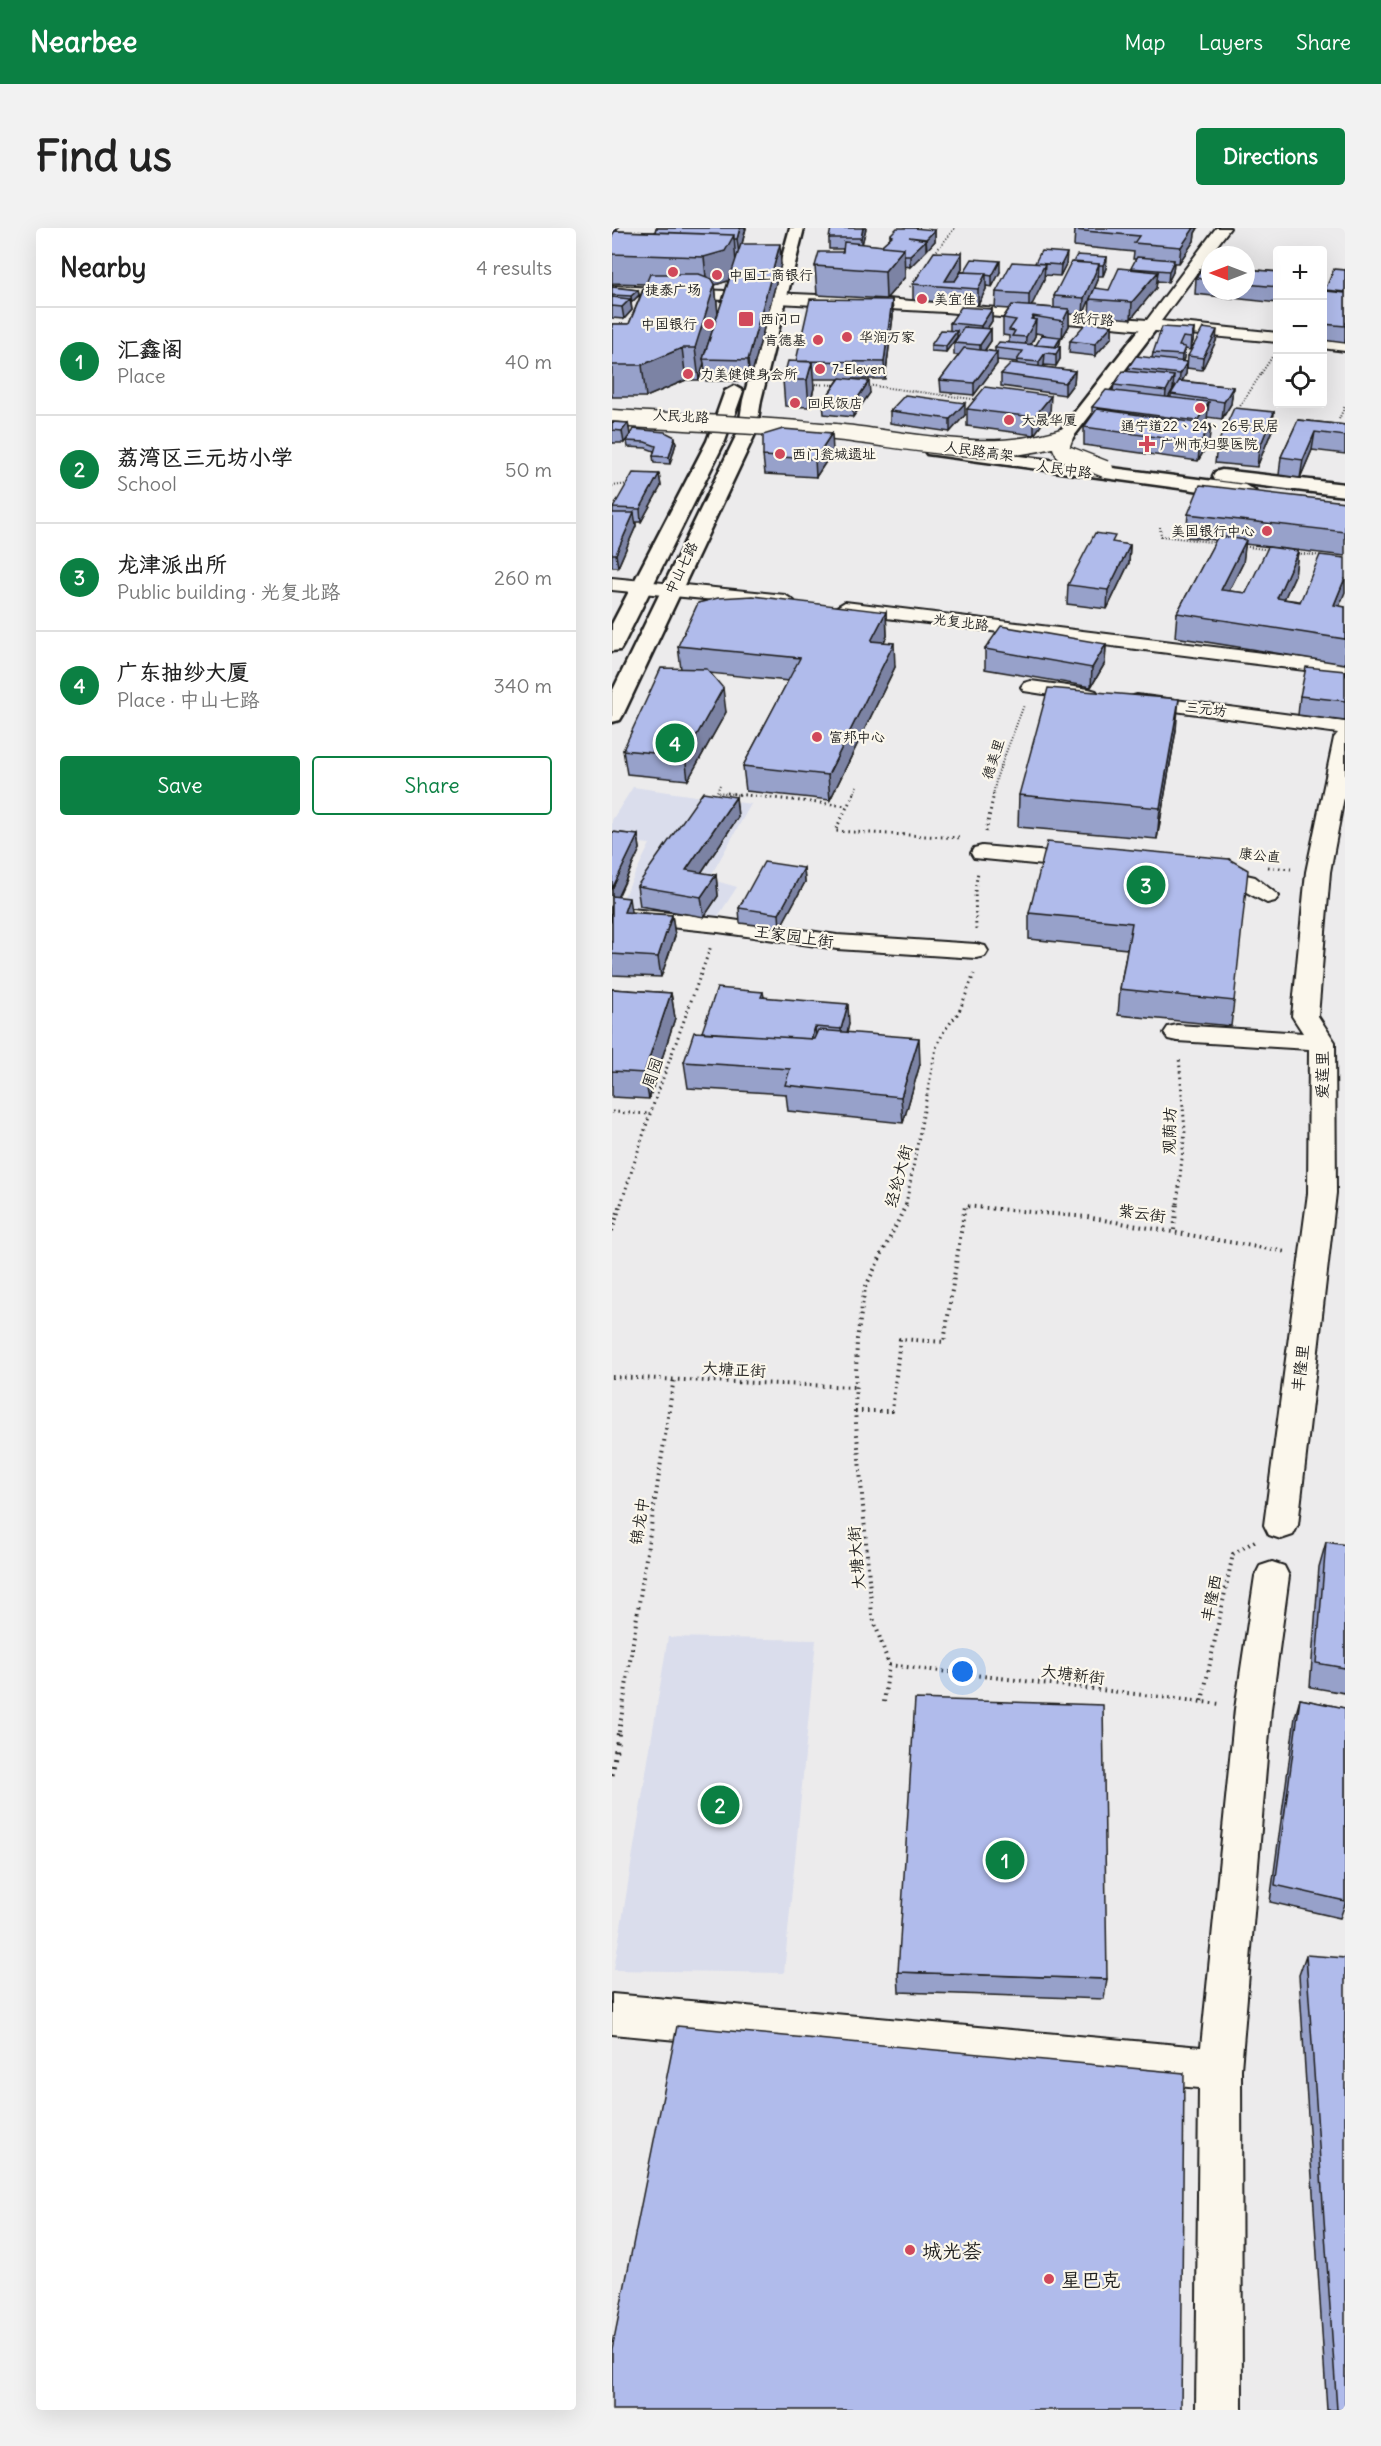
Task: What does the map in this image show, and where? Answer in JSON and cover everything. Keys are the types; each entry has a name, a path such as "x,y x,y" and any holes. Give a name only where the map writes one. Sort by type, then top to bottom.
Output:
{"main road":[{"path":"754,327 783,228"},
{"name":"中山七路","path":"612,715 748,426 757,382 781,297 797,228"},
{"path":"1105,469 1081,462 1064,453 1061,447 1065,436 1152,324"},
{"name":"中山七路","path":"612,645 723,425 738,379"},
{"name":"人民北路","path":"612,412 723,425"},
{"name":"人民路高架","path":"612,418 837,432 1105,469 1345,496"},
{"name":"人民北路","path":"612,424 748,426"},
{"name":"人民中路","path":"748,426 865,429 1117,464 1345,490"},
{"name":"人民中路","path":"748,426 882,442 1082,472 1345,503"},
{"path":"922,443 1006,450 1039,447 1065,436"}],"street":[{"path":"1152,324 1222,228"},
{"name":"纸行路","path":"612,290 897,304 1152,324 1273,337"},
{"path":"1327,344 1345,346"},
{"path":"612,584 672,588 799,603"},
{"name":"光复北路","path":"823,606 1345,669"},
{"name":"三元坊","path":"1030,687 1345,728"},
{"name":"爱莲里","path":"1332,1213 1322,1193 1322,1042 1305,1016 1341,784 1345,738"},
{"path":"983,846 1111,864"},
{"path":"1180,871 1226,875 1252,883 1268,896"},
{"name":"王家园上街","path":"612,914 718,925 837,942 976,951"},
{"path":"1177,1033 1322,1042"},
{"name":"丰隆里","path":"1281,1526 1314,1258 1332,1213"},
{"path":"1219,2410 1220,2069 1253,1709 1272,1576"},
{"path":"612,2014 1220,2069"}],"path":[{"path":"932,256 955,228"},
{"path":"897,304 925,266"},
{"path":"1237,411 1274,354"},
{"path":"757,382 845,385"},
{"path":"866,385 989,401"},
{"path":"1339,419 1345,406"},
{"path":"612,486 634,483"},
{"path":"1160,527 1161,536 1219,543"},
{"path":"1242,546 1276,550"},
{"path":"1288,552 1334,558"},
{"name":"德美里","path":"976,951 975,889 997,776 1030,687"},
{"path":"720,785 717,792 847,806"},
{"path":"857,786 835,831 983,846"},
{"name":"康公直","path":"1259,866 1327,873"},
{"name":"周园","path":"612,1231 650,1114 718,925"},
{"name":"经纶大街","path":"855,1410 857,1339 865,1288 907,1203 936,1047 944,1031 959,1012 974,974 976,951"},
{"name":"观荫坊","path":"1174,1230 1185,1131 1177,1033"},
{"path":"612,1112 650,1114"},
{"name":"紫云街","path":"855,1410 892,1410 900,1339 944,1342 965,1206 1016,1208 1174,1230 1314,1258"},
{"name":"大塘正街","path":"612,1377 856,1387"},
{"name":"锦龙中","path":"612,1775 674,1378"},
{"name":"大塘大街","path":"855,1410 873,1615 889,1665 884,1702"},
{"name":"丰隆西","path":"1202,1701 1233,1554 1281,1526"},
{"name":"大塘新街","path":"889,1665 1202,1701 1253,1709"}],"shaded area":[{"path":"633,787 751,804 709,879 737,887 715,921 618,908 650,844 612,840 612,820"},
{"path":"668,1637 816,1640 784,1973 614,1970"}],"building":[{"path":"656,228 740,228 737,239 734,239 734,235 655,232"},
{"path":"831,228 863,228 861,238 829,238"},
{"path":"897,228 935,230 926,239 909,237 926,240 910,255 904,255 904,248 881,246"},
{"path":"1076,228 1194,228 1181,247 1134,243 1139,236 1075,230"},
{"path":"615,231 734,235 725,251 704,257 612,254 612,235"},
{"path":"844,242 904,248 885,271 815,266 819,252 843,252"},
{"name":"西门口","path":"741,244 780,244 748,360 703,359"},
{"path":"1041,251 1067,253 1061,265 1035,263"},
{"path":"934,252 962,253 945,281 955,281 961,272 986,273 978,289 913,284"},
{"path":"1077,255 1107,257 1103,265 1099,265 1073,262"},
{"path":"1137,257 1174,260 1169,271 1131,268"},
{"path":"972,259 1000,261 992,276 986,273 964,272"},
{"path":"1012,262 1045,264 1029,294 996,292"},
{"path":"1071,262 1099,264 1084,298 1054,296"},
{"path":"1119,268 1158,272 1132,302 1090,299 1095,288 1109,290"},
{"path":"1334,269 1345,270 1345,292 1327,290"},
{"path":"1255,270 1273,272 1273,287 1255,285"},
{"path":"650,274 699,274 712,279 715,284 695,348 682,348 642,365 612,365 612,324 629,324"},
{"path":"612,287 638,290 631,296 612,295"},
{"path":"1327,291 1345,293 1345,326 1327,324"},
{"path":"612,297 630,299 622,307 612,306"},
{"path":"810,299 892,300 884,362 796,361"},
{"path":"1012,305 1069,309 1063,321 1033,316 1031,319 1036,320 1026,337 1012,336 1015,331 1009,330 1016,320 1003,318"},
{"path":"961,307 992,309 981,326 950,323"},
{"path":"1087,322 1112,325 1095,344 1070,341"},
{"path":"964,327 991,329 980,345 954,343"},
{"path":"1162,327 1194,329 1191,338 1183,337 1179,346 1185,347 1182,355 1153,353"},
{"path":"1203,328 1217,330 1203,358 1188,356"},
{"path":"941,330 957,331 946,346 931,345"},
{"path":"1042,335 1061,337 1055,347 1036,345"},
{"path":"999,342 1060,347 1056,354 1045,353 1039,362 1017,360 1023,351 995,348"},
{"path":"964,348 997,352 974,383 940,380"},
{"path":"1136,356 1187,362 1180,374 1128,368"},
{"path":"788,361 812,362 807,380 783,380"},
{"path":"1012,363 1075,371 1065,383 1001,374"},
{"path":"1123,371 1174,376 1166,391 1114,385"},
{"path":"840,378 869,381 853,405 823,402"},
{"path":"1179,381 1233,387 1224,402 1171,394"},
{"path":"985,387 1051,396 1034,417 967,409"},
{"path":"1106,390 1209,402 1197,421 1092,407"},
{"path":"905,395 965,403 950,419 890,411"},
{"path":"1234,408 1274,412 1259,449 1217,445"},
{"path":"1097,409 1211,425 1200,443 1084,427"},
{"path":"1298,420 1345,425 1345,436 1315,432 1303,460 1281,457"},
{"path":"612,422 628,423 622,431 612,430"},
{"path":"633,429 665,432 675,437 669,457 653,456 656,446 645,442 627,441"},
{"path":"783,429 832,433 815,459 763,456 763,435"},
{"path":"633,473 659,474 640,509 613,508"},
{"path":"1200,485 1345,502 1345,532 1188,514"},
{"path":"612,513 634,513 616,554 612,554"},
{"path":"1095,533 1115,536 1112,542 1130,545 1108,590 1068,585"},
{"path":"1218,536 1246,540 1221,590 1246,593 1268,547 1298,551 1277,598 1300,602 1320,555 1345,558 1345,578 1334,605 1345,607 1345,639 1177,613"},
{"name":"富邦中心","path":"753,596 886,612 871,641 894,643 828,775 743,766 800,658 678,646 698,603 718,598"},
{"path":"1001,626 1106,644 1092,668 985,649"},
{"path":"1306,667 1345,671 1345,701 1300,696"},
{"path":"661,668 707,669 723,688 685,756 623,750"},
{"path":"1048,688 1179,699 1160,808 1019,795"},
{"path":"703,792 736,797 686,870 716,875 701,897 637,886"},
{"path":"612,832 638,835 612,889"},
{"path":"1047,842 1229,859 1248,870 1234,1001 1120,989 1132,923 1029,913"},
{"path":"764,862 804,868 779,914 739,908"},
{"path":"612,896 629,898 624,912 672,915 658,957 612,954"},
{"path":"717,988 763,992 761,997 848,1004 841,1029 815,1027 811,1039 702,1032"},
{"path":"612,989 671,993 644,1073 612,1071"},
{"path":"818,1030 919,1038 901,1097 785,1085 790,1069 684,1062 694,1032 814,1039"},
{"path":"1326,1542 1345,1545 1345,1668 1316,1663"},
{"path":"915,1699 1103,1705 1107,1979 898,1972"},
{"path":"1300,1699 1345,1708 1345,1901 1275,1885"},
{"path":"1306,1955 1345,1958 1345,2410 1337,2410"},
{"name":"城光荟","path":"677,2026 1184,2073 1181,2410 612,2410 612,2349"}],"place":[{"name":"捷泰广场","path":"673,272"},
{"name":"中国工商银行","path":"717,275"},
{"name":"美宜佳","path":"922,299"},
{"name":"西门口","path":"746,319"},
{"name":"中国银行","path":"709,324"},
{"name":"华润万家","path":"847,337"},
{"name":"肯德基","path":"818,340"},
{"name":"7-Eleven","path":"820,369"},
{"name":"力美健健身会所","path":"688,374"},
{"name":"回民饭店","path":"795,403"},
{"name":"通宁道22、24、26号民居","path":"1200,408"},
{"name":"大晟华厦","path":"1009,420"},
{"name":"广州市妇婴医院","path":"1147,444"},
{"name":"西门瓮城遗址","path":"780,454"},
{"name":"美国银行中心","path":"1267,531"},
{"name":"富邦中心","path":"817,737"},
{"name":"广东抽纱大厦","path":"675,743"},
{"name":"龙津派出所","path":"1146,885"},
{"name":"荔湾区三元坊小学","path":"720,1805"},
{"name":"汇鑫阁","path":"1005,1860"},
{"name":"城光荟","path":"910,2250"},
{"name":"星巴克","path":"1049,2279"}]}
